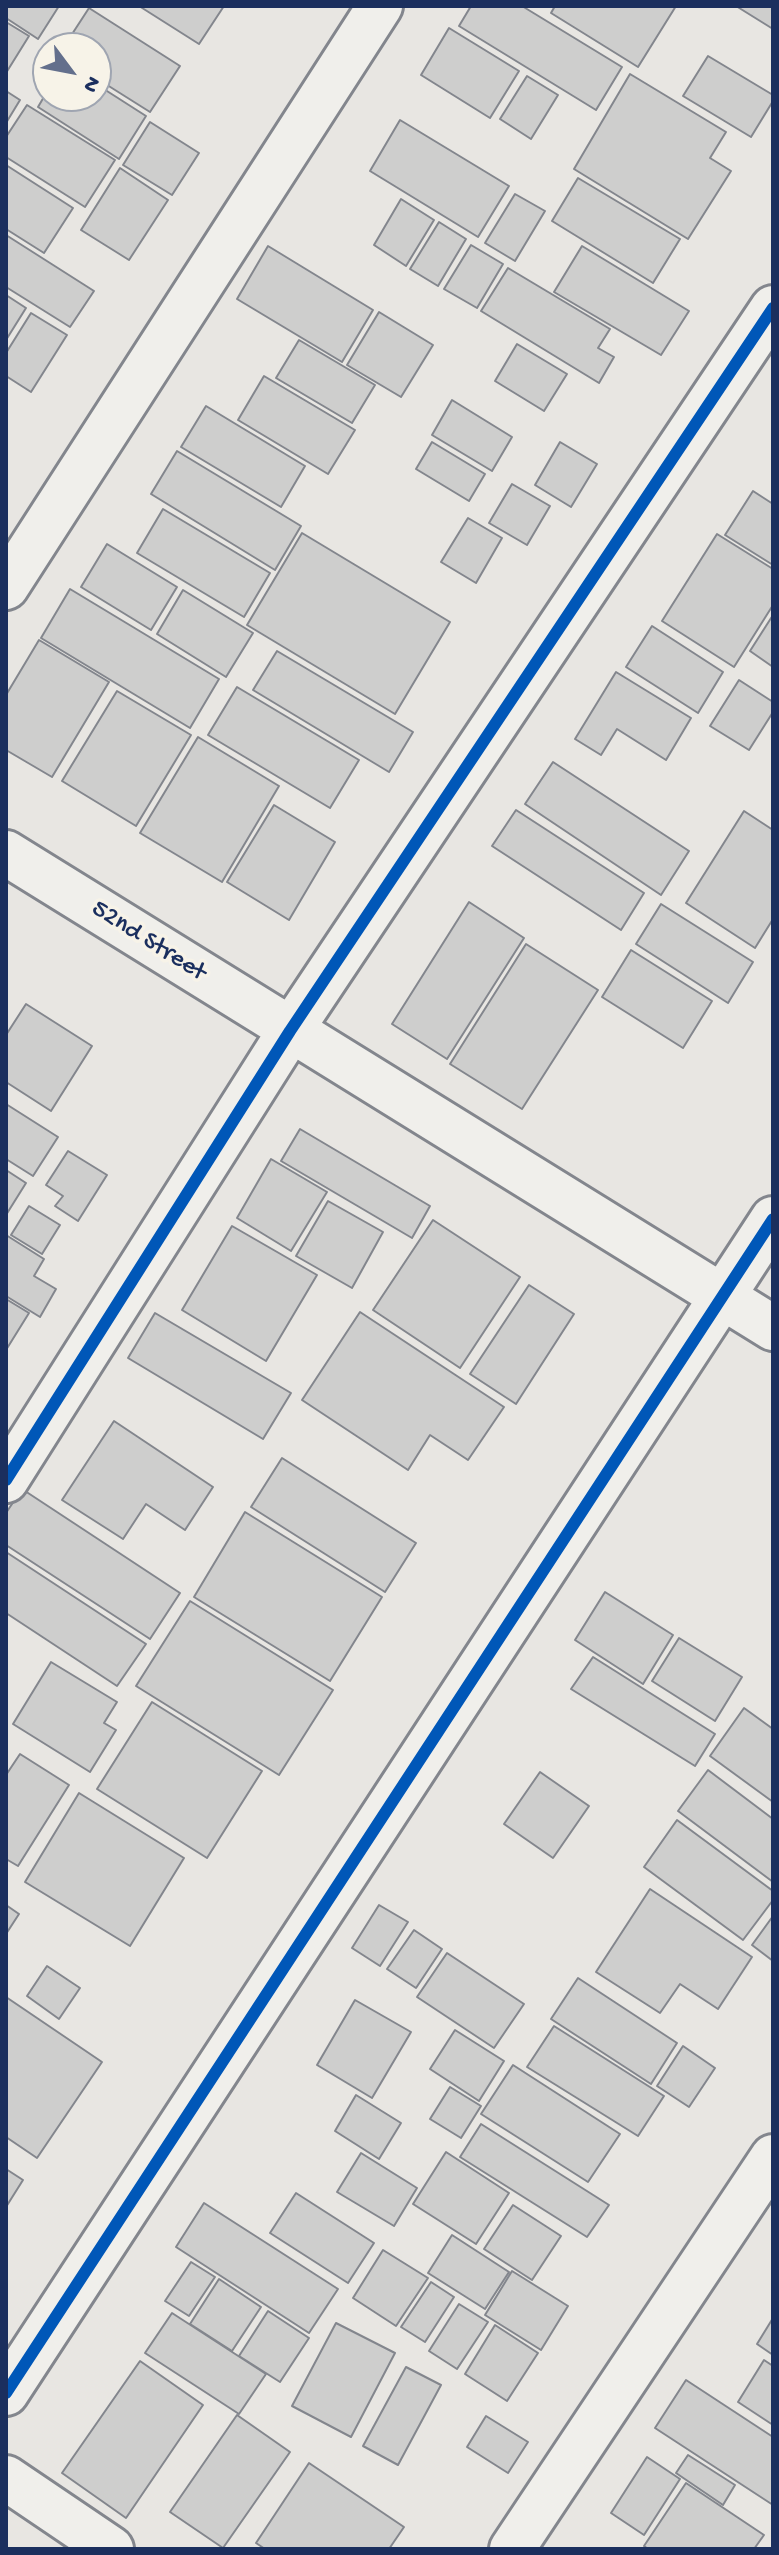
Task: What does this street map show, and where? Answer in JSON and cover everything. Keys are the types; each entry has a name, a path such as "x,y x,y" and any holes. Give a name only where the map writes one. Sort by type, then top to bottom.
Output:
{"street":[{"path":"6,587 380,6"},
{"path":"6,1480 290,1031 773,308"},
{"name":"52nd Street","path":"6,853 773,1328"},
{"path":"6,2393 773,1219"},
{"path":"512,2549 773,2157"},
{"path":"6,2478 111,2549"}],"building":[{"path":"6,6 59,6 42,32 32,32 32,35 6,18"},
{"path":"139,6 224,6 199,44"},
{"path":"471,6 522,6 622,67 596,110 459,26"},
{"path":"555,6 676,6 638,67 551,13"},
{"path":"736,6 773,6 773,29"},
{"path":"89,8 180,66 150,112 112,88 112,32 73,32"},
{"path":"6,22 29,36 6,73"},
{"path":"449,28 519,71 490,118 421,75"},
{"path":"708,56 773,95 773,101 751,137 683,96"},
{"path":"630,74 726,132 710,158 731,171 688,239 574,169"},
{"path":"527,76 558,95 531,139 500,119"},
{"path":"6,91 20,100 6,123"},
{"path":"112,94 146,116 119,159 46,112 112,112"},
{"path":"27,105 32,112 38,112 115,160 85,207 6,157 6,137"},
{"path":"400,120 509,186 478,237 370,171"},
{"path":"150,122 199,153 172,195 123,165"},
{"path":"6,165 73,208 44,253 6,229"},
{"path":"120,168 168,200 129,260 81,230"},
{"path":"578,178 680,239 653,283 552,221"},
{"path":"515,194 545,211 515,261 485,243"},
{"path":"401,199 434,220 406,266 374,245"},
{"path":"439,222 466,239 438,286 410,269"},
{"path":"6,235 94,291 70,327 6,287"},
{"path":"471,245 503,264 477,308 444,289"},
{"path":"268,246 373,310 342,362 237,299"},
{"path":"582,246 689,311 661,355 554,292"},
{"path":"508,268 610,329 598,348 614,357 599,383 481,311"},
{"path":"6,295 26,308 6,340"},
{"path":"379,312 433,345 401,397 347,365"},
{"path":"31,313 67,335 31,392 6,376 6,353"},
{"path":"299,340 375,385 352,423 276,378"},
{"path":"517,344 567,374 544,411 495,381"},
{"path":"264,376 355,430 328,474 238,420"},
{"path":"452,400 512,437 492,471 432,435"},
{"path":"206,406 305,466 281,507 181,447"},
{"path":"432,442 485,474 469,501 416,469"},
{"path":"560,442 597,464 571,507 535,485"},
{"path":"177,451 301,526 275,570 151,494"},
{"path":"512,484 550,506 527,545 489,523"},
{"path":"753,491 773,504 773,565 725,535"},
{"path":"163,509 270,573 244,617 137,553"},
{"path":"468,518 502,538 476,583 441,562"},
{"path":"302,533 450,622 395,714 247,625"},
{"path":"717,534 773,569 773,605 734,667 662,621"},
{"path":"107,544 177,587 151,630 81,587"},
{"path":"70,589 219,679 190,728 41,638"},
{"path":"183,590 253,633 226,677 157,634"},
{"path":"773,615 773,667 750,651"},
{"path":"652,626 723,672 698,713 626,667"},
{"path":"39,640 109,682 52,777 6,750 6,695"},
{"path":"277,651 413,732 389,772 253,690"},
{"path":"616,672 691,718 666,760 617,729 601,755 575,739"},
{"path":"739,680 773,702 773,712 749,750 710,726"},
{"path":"237,687 359,760 330,808 208,735"},
{"path":"117,691 191,735 136,826 62,781"},
{"path":"198,737 279,786 222,882 140,833"},
{"path":"553,762 689,851 661,895 525,804"},
{"path":"274,805 335,842 289,920 227,882"},
{"path":"516,810 644,893 621,930 492,846"},
{"path":"744,811 773,830 773,919 755,948 686,903"},
{"path":"469,902 524,938 447,1059 392,1024"},
{"path":"661,904 753,962 728,1003 636,944"},
{"path":"526,944 598,990 522,1109 450,1064"},
{"path":"631,950 712,1001 683,1048 602,997"},
{"path":"26,1004 92,1046 51,1111 6,1082 6,1035"},
{"path":"6,1104 58,1137 33,1176 6,1159"},
{"path":"300,1129 430,1206 412,1238 281,1161"},
{"path":"68,1151 107,1175 78,1221 55,1206 63,1196 46,1185"},
{"path":"271,1159 327,1192 291,1251 237,1218"},
{"path":"6,1170 26,1183 6,1215"},
{"path":"328,1201 383,1232 352,1288 296,1256"},
{"path":"29,1206 60,1225 42,1254 11,1235"},
{"path":"433,1220 520,1277 460,1368 373,1310"},
{"path":"232,1226 317,1275 266,1361 182,1310"},
{"path":"6,1235 44,1259 34,1276 56,1289 40,1317 6,1296"},
{"path":"529,1285 574,1314 516,1404 470,1374"},
{"path":"6,1299 29,1313 6,1350"},
{"path":"360,1312 504,1407 468,1460 430,1435 408,1470 302,1400"},
{"path":"155,1313 291,1393 263,1439 128,1358"},
{"path":"114,1421 213,1487 185,1530 146,1504 123,1539 62,1500"},
{"path":"282,1458 416,1543 385,1592 251,1507"},
{"path":"22,1489 180,1593 150,1639 6,1545 6,1513"},
{"path":"245,1512 382,1597 330,1681 194,1597"},
{"path":"6,1552 146,1644 117,1686 6,1613"},
{"path":"605,1592 673,1635 643,1684 575,1640"},
{"path":"190,1601 333,1690 279,1775 136,1686"},
{"path":"679,1638 742,1677 715,1721 652,1681"},
{"path":"593,1657 715,1734 695,1766 571,1689"},
{"path":"51,1662 117,1702 104,1723 116,1730 90,1772 13,1724"},
{"path":"152,1702 262,1771 207,1858 97,1789"},
{"path":"744,1708 773,1729 773,1802 710,1756"},
{"path":"20,1754 69,1785 18,1866 6,1859 6,1775"},
{"path":"708,1770 773,1819 773,1882 678,1811"},
{"path":"540,1772 589,1806 553,1858 504,1824"},
{"path":"79,1793 184,1858 130,1946 25,1882"},
{"path":"677,1820 773,1891 773,1900 743,1940 644,1867"},
{"path":"650,1889 752,1957 718,2009 680,1984 660,2013 596,1972"},
{"path":"6,1905 19,1914 6,1934"},
{"path":"379,1905 408,1922 380,1966 352,1948"},
{"path":"773,1916 773,1961 752,1945"},
{"path":"414,1930 442,1949 416,1988 387,1969"},
{"path":"447,1953 524,2004 494,2048 417,1997"},
{"path":"47,1966 80,1988 59,2019 27,1996"},
{"path":"578,1978 677,2043 651,2084 551,2019"},
{"path":"6,1997 102,2062 37,2158 6,2137"},
{"path":"355,2000 411,2032 372,2098 317,2065"},
{"path":"554,2026 664,2096 638,2136 527,2067"},
{"path":"455,2030 504,2061 479,2101 430,2069"},
{"path":"683,2046 715,2068 689,2107 657,2086"},
{"path":"513,2065 620,2134 588,2182 481,2114"},
{"path":"450,2087 481,2106 461,2138 430,2119"},
{"path":"356,2095 401,2123 379,2159 335,2131"},
{"path":"481,2124 609,2205 587,2237 460,2157"},
{"path":"446,2152 509,2193 476,2244 413,2204"},
{"path":"361,2153 417,2188 394,2226 337,2192"},
{"path":"6,2169 23,2180 6,2207"},
{"path":"296,2193 374,2243 348,2283 270,2233"},
{"path":"204,2203 338,2289 309,2333 176,2247"},
{"path":"513,2205 561,2236 532,2280 484,2249"},
{"path":"452,2235 509,2272 485,2309 428,2273"},
{"path":"383,2250 428,2278 396,2326 353,2298"},
{"path":"191,2262 215,2277 189,2316 165,2301"},
{"path":"512,2271 568,2306 541,2350 485,2315"},
{"path":"219,2279 261,2307 232,2351 190,2324"},
{"path":"431,2282 454,2297 425,2342 401,2327"},
{"path":"459,2304 488,2322 457,2369 429,2351"},
{"path":"268,2311 309,2338 280,2382 239,2356"},
{"path":"172,2313 266,2374 239,2414 145,2353"},
{"path":"773,2318 773,2355 757,2344"},
{"path":"336,2323 395,2353 351,2437 292,2406"},
{"path":"495,2325 538,2353 507,2401 465,2374"},
{"path":"764,2360 773,2366 773,2425 738,2402"},
{"path":"140,2361 203,2405 126,2518 62,2473"},
{"path":"406,2367 441,2385 398,2465 363,2446"},
{"path":"686,2380 773,2437 773,2505 655,2428"},
{"path":"237,2415 290,2452 223,2548 170,2512"},
{"path":"486,2416 528,2442 508,2473 467,2447"},
{"path":"688,2455 735,2485 723,2505 676,2473"},
{"path":"647,2457 680,2479 644,2535 611,2513"},
{"path":"309,2463 404,2527 389,2549 265,2549 256,2543"},
{"path":"686,2483 764,2535 754,2549 648,2549 644,2546"}],"cycle path":[{"path":"6,1480 290,1031 773,308"},
{"path":"6,2393 773,1219"}]}
